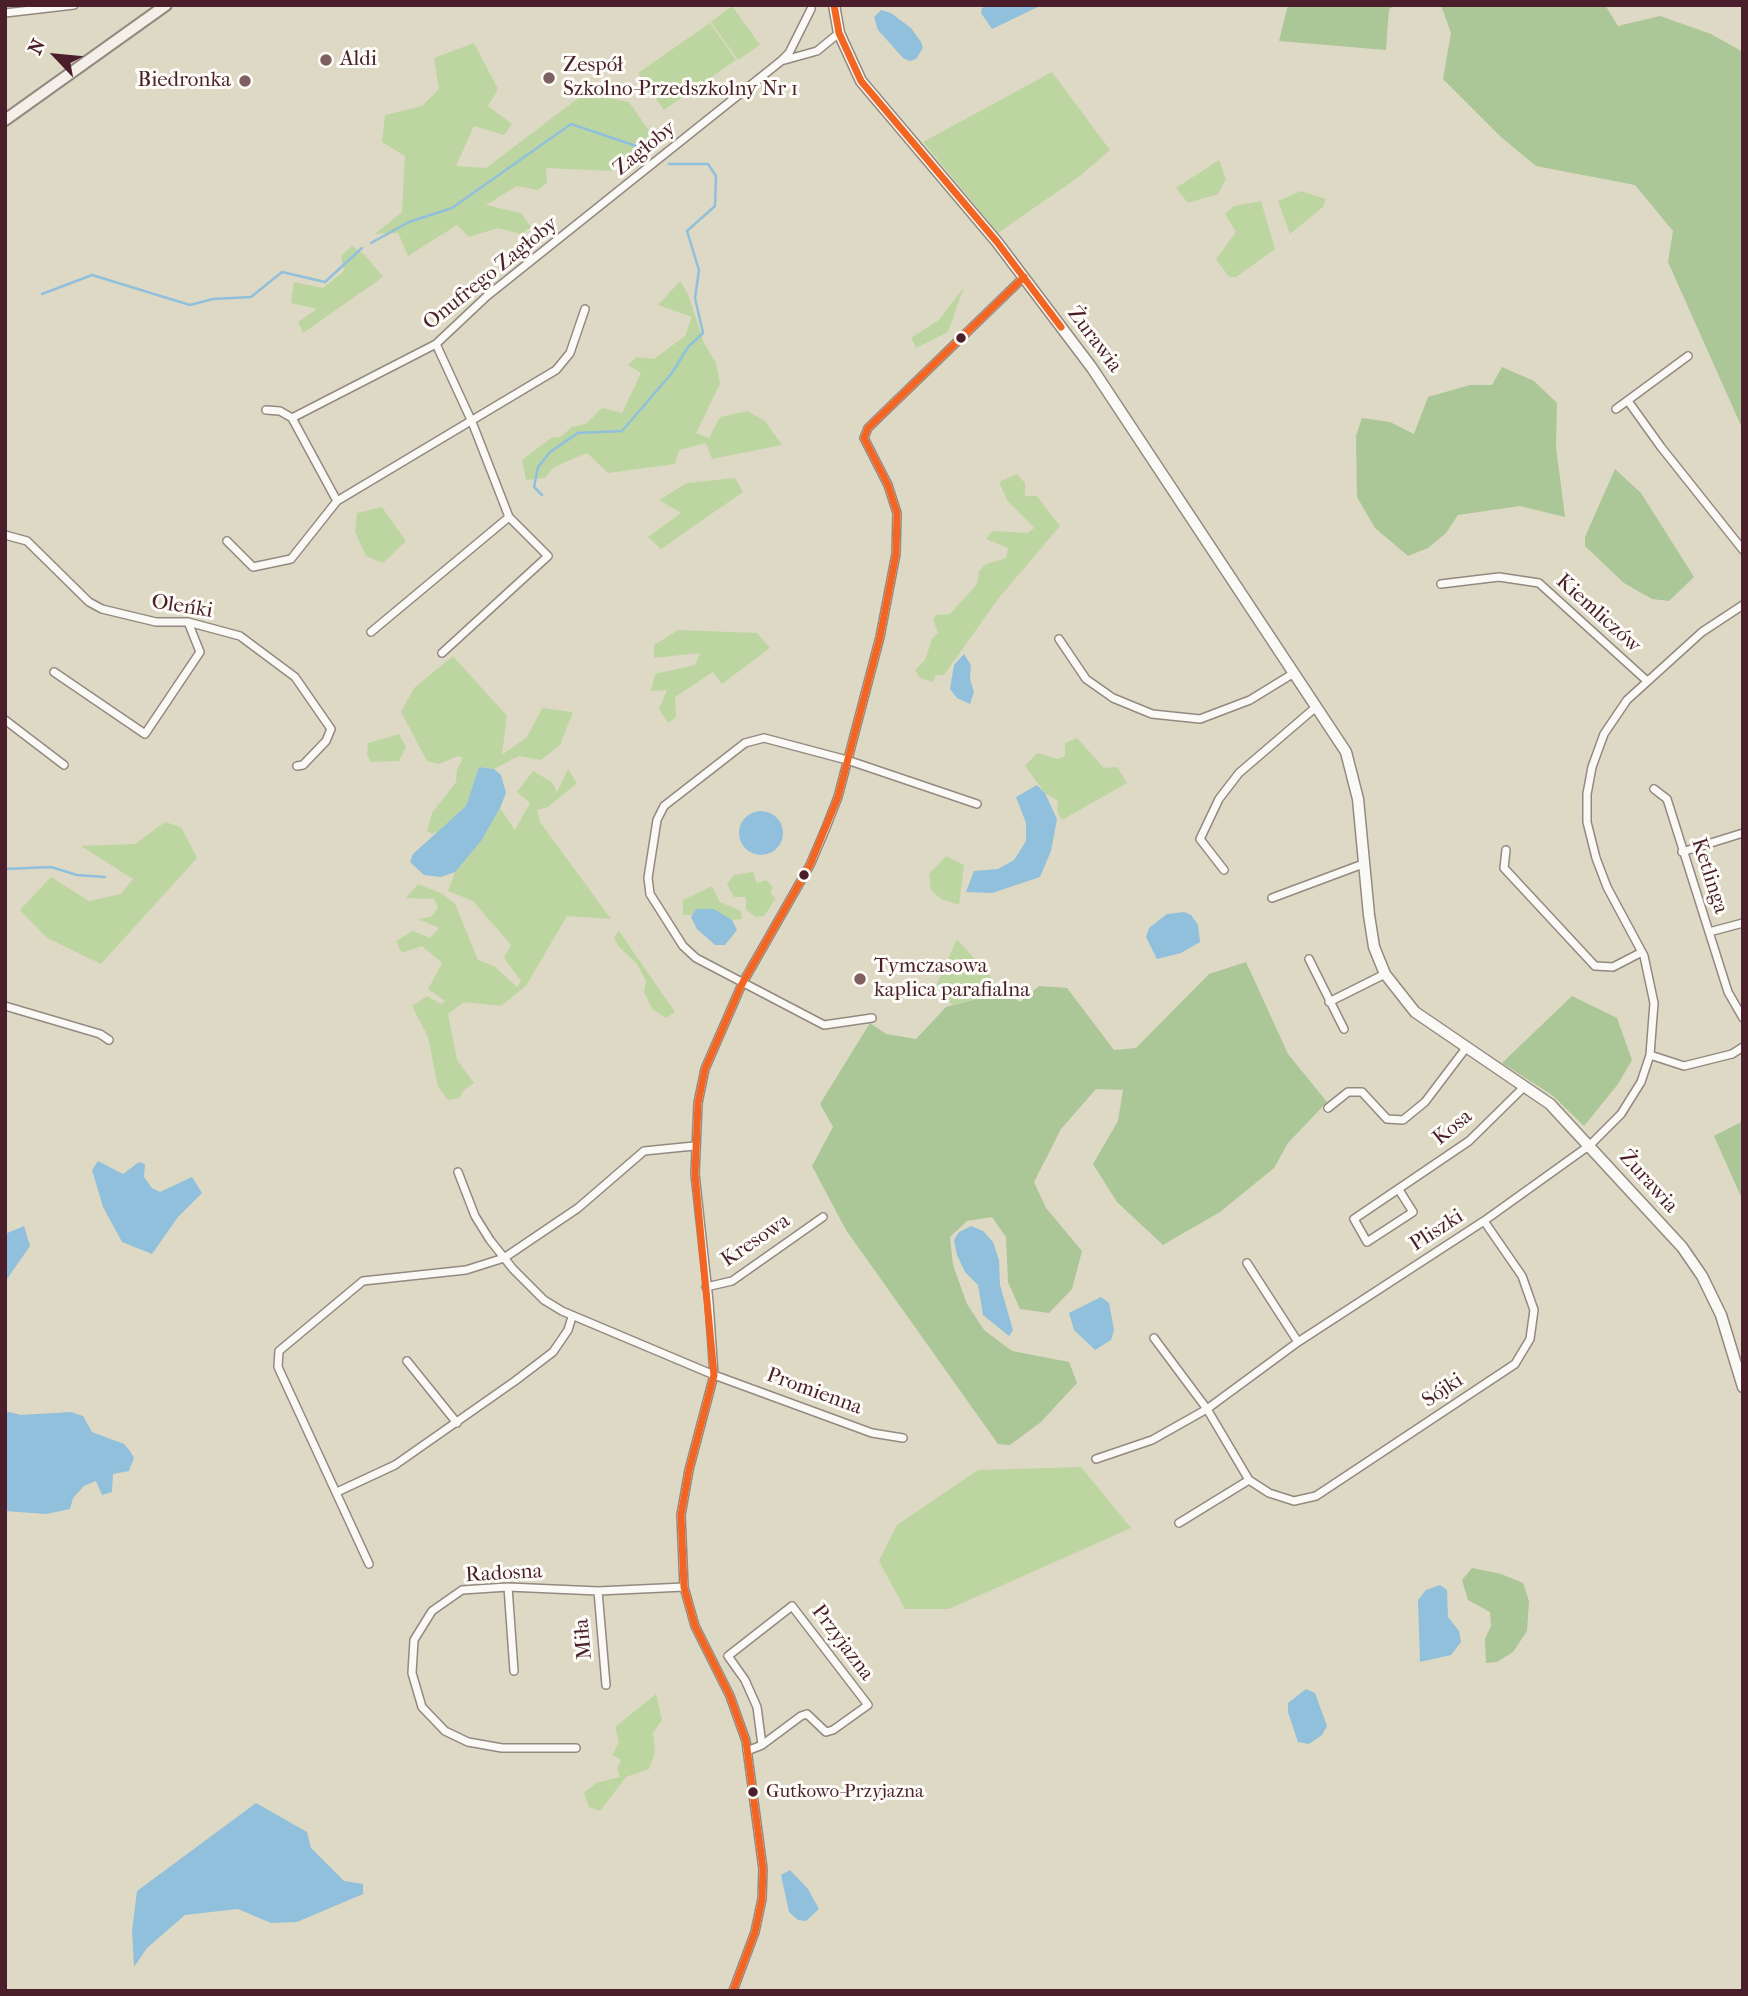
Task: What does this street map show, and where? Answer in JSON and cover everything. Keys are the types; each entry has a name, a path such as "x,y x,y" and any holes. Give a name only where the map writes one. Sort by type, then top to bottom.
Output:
{"main road":[{"path":"5,120 166,5"}],"street":[{"path":"5,13 74,5"},
{"name":"Żurawia","path":"834,5 839,33 854,69 869,92 997,242 1112,397 1346,752 1354,776 1374,947 1385,974 1415,1012 1550,1104 1682,1247 1702,1276 1721,1315 1743,1387"},
{"name":"Zagłoby","path":"597,210 781,61 789,53 811,9"},
{"name":"Zagłoby","path":"781,61 817,51 839,33"},
{"name":"Onufrego Zagłoby","path":"292,418 436,344 487,296 597,210"},
{"name":"Kresowa","path":"733,1991 755,1932 762,1899 763,1869 747,1751 730,1696 695,1626 684,1587 681,1515 689,1470 714,1375 694,1146 698,1103 705,1069 742,984 810,865 838,797 883,624 896,554 897,513 888,485 864,438 868,428 1024,278"},
{"path":"227,541 253,566 291,559 337,501 556,370 569,353 585,309"},
{"path":"436,344 472,422 509,517 548,556 442,653"},
{"path":"1616,409 1688,356"},
{"path":"1628,401 1743,550"},
{"path":"266,410 280,411 292,418 337,501"},
{"path":"371,632 509,517"},
{"name":"Oleńki","path":"5,535 27,541 89,602 102,609 156,622 188,622 240,636 295,677 331,729 326,741 303,765 297,766"},
{"name":"Kiemliczów","path":"1441,584 1499,577 1539,583 1646,680"},
{"name":"Pliszki","path":"1096,1459 1152,1440 1207,1409 1298,1342 1484,1222 1590,1145 1621,1114 1641,1082 1650,1055 1654,1003 1642,952 1607,887 1595,858 1587,822 1587,794 1604,734 1627,700 1702,632 1743,605"},
{"name":"Oleńki","path":"54,672 145,734 200,652 188,622"},
{"path":"1059,639 1086,679 1113,698 1152,714 1200,719 1250,700 1294,673"},
{"path":"1224,870 1200,839 1219,799 1239,773 1316,707"},
{"path":"5,720 64,765"},
{"path":"872,1017 824,1024 742,984 690,952 650,894 648,878 657,820 664,806 745,743 764,738 847,760 977,804"},
{"name":"Ketlinga","path":"1654,789 1667,799 1728,992 1743,1018"},
{"path":"1682,852 1743,833"},
{"path":"1506,850 1504,868 1595,966 1612,967 1642,952"},
{"path":"1272,898 1363,864"},
{"path":"1709,932 1743,923"},
{"path":"1309,959 1344,1028"},
{"path":"1329,1002 1385,974"},
{"path":"5,1006 100,1034 109,1040"},
{"path":"1650,1055 1684,1066 1732,1054 1743,1047"},
{"path":"1328,1108 1348,1092 1362,1092 1387,1119 1404,1120 1425,1102 1466,1048"},
{"name":"Kosa","path":"1399,1190 1413,1212 1367,1242 1354,1219 1469,1141 1524,1087"},
{"path":"369,1564 278,1367 279,1351 363,1282 466,1270 504,1258 578,1208 644,1151 694,1146"},
{"name":"Promienna","path":"458,1172 475,1216 504,1258 544,1300 572,1317 714,1375 872,1433 903,1438"},
{"name":"Kresowa","path":"706,1287 732,1282 823,1217"},
{"name":"Sójki","path":"1249,1480 1269,1493 1294,1501 1316,1496 1515,1364 1530,1339 1534,1310 1522,1276 1484,1222"},
{"path":"1247,1263 1298,1342"},
{"path":"337,1492 395,1465 553,1352 568,1330 572,1317"},
{"path":"1154,1338 1207,1409 1249,1480 1179,1524"},
{"path":"407,1362 457,1423"},
{"path":"509,1587 514,1671"},
{"name":"Radosna","path":"576,1748 502,1748 468,1742 445,1731 422,1707 412,1673 414,1640 432,1611 462,1590 509,1587 598,1591 684,1587"},
{"name":"Miła","path":"598,1591 606,1685"},
{"name":"Przyjazna","path":"747,1751 762,1745 801,1716 807,1714 826,1732 833,1730 868,1705 792,1606 728,1656 745,1679 757,1707 762,1745"}],"green space":[{"path":"1288,5 1397,5 1389,9 1386,50 1279,41"},
{"path":"1441,5 1605,5 1618,26 1660,16 1711,34 1743,52 1743,430 1668,262 1673,231 1635,185 1536,166 1501,137 1443,79 1451,33"},
{"path":"732,6 760,45 738,60 711,22"},
{"path":"710,23 736,60 664,110 638,73"},
{"path":"474,43 498,89 488,106 512,124 504,135 474,126 456,166 486,168 585,93 629,102 657,142 638,158 612,171 546,168 547,183 538,190 517,186 486,205 521,213 531,227 521,234 498,228 469,237 457,225 408,256 398,233 375,234 402,212 405,156 382,142 385,115 422,106 439,89 434,58"},
{"path":"1052,72 1110,150 1080,176 998,233 923,142"},
{"path":"1219,160 1226,179 1218,194 1188,203 1176,188"},
{"path":"1301,191 1326,199 1323,207 1290,234 1278,201"},
{"path":"1261,201 1275,249 1236,277 1229,277 1216,259 1236,232 1225,214 1234,206"},
{"path":"352,246 365,255 383,277 303,333 298,322 317,309 291,303 294,282 323,288 344,271 341,256"},
{"path":"680,281 688,294 704,343 716,363 720,384 696,433 709,438 720,417 747,411 765,421 782,445 712,459 706,443 679,450 675,464 608,473 587,453 554,467 545,478 526,480 522,460 551,438 560,437 572,427 586,424 602,408 622,413 641,373 628,365 637,357 654,359 685,336 692,317 658,305"},
{"path":"964,287 948,332 916,348 911,338 939,320"},
{"path":"1502,367 1534,381 1557,403 1556,447 1565,517 1520,506 1458,515 1446,533 1428,548 1408,556 1375,528 1357,497 1356,436 1362,418 1390,422 1414,434 1428,397 1470,385 1492,385"},
{"path":"1615,469 1641,493 1694,577 1669,601 1652,599 1624,583 1585,546 1585,537"},
{"path":"1017,474 1025,483 1025,496 1037,496 1060,526 998,599 944,675 936,675 933,682 920,678 915,670 925,660 932,639 938,633 933,620 936,615 950,614 977,584 979,571 986,564 1006,558 1008,548 986,539 992,531 1028,533 1034,528 1007,500 999,482"},
{"path":"735,478 743,492 661,549 648,537 681,513 659,500 687,483"},
{"path":"382,507 406,541 383,563 366,556 355,532 357,513"},
{"path":"678,630 757,633 770,648 722,684 713,672 675,697 676,717 668,723 659,709 667,690 651,691 655,674 695,665 700,653 654,658 654,645"},
{"path":"453,656 507,716 502,755 527,737 542,708 573,712 560,745 541,760 519,756 494,769 479,767 466,806 439,831 432,834 427,831 432,813 456,782 457,770 463,758 458,756 439,764 427,761 401,712 414,688"},
{"path":"399,734 406,747 399,761 371,762 367,754 368,743"},
{"path":"1077,738 1104,768 1117,767 1127,783 1062,820 1057,811 1058,801 1045,793 1025,766 1037,753 1058,759 1065,756 1065,743"},
{"path":"568,769 577,783 548,807 537,810 540,822 611,919 567,916 526,986 501,1006 464,1002 448,1014 457,1060 474,1083 463,1091 460,1098 448,1100 438,1087 428,1037 412,1006 427,996 441,1004 445,1001 428,989 442,963 422,946 402,953 396,941 413,931 430,938 439,928 418,919 431,917 438,908 434,899 406,898 418,884 443,894 455,904 478,960 494,966 517,987 521,981 504,958 511,945 473,901 448,891 455,872 481,841 500,808 515,830 530,803 517,792 533,771 552,782 557,792"},
{"path":"165,822 181,827 197,858 101,964 47,938 20,910 51,877 89,901 121,894 133,879 81,846 135,844"},
{"path":"946,856 964,865 959,905 941,899 931,890 929,874"},
{"path":"753,872 757,883 766,880 773,887 770,893 776,898 764,916 756,917 746,910 746,897 734,897 727,884 734,875"},
{"path":"712,886 720,902 741,911 742,919 732,920 714,909 696,909 692,915 683,915 683,900"},
{"path":"619,931 675,1012 666,1018 652,1009 644,992 646,981 637,964 618,946 614,937"},
{"path":"957,939 1004,992 953,1005 935,988"},
{"path":"1246,962 1288,1054 1327,1102 1288,1143 1274,1168 1220,1212 1163,1245 1117,1202 1093,1164 1118,1121 1123,1090 1096,1089 1061,1129 1034,1182 1046,1208 1082,1251 1072,1289 1049,1313 1020,1309 1008,1282 1006,1237 992,1217 967,1221 950,1237 953,1265 967,1304 984,1330 1012,1351 1069,1362 1077,1383 1041,1422 1010,1445 998,1444 846,1230 812,1166 833,1127 820,1104 870,1023 886,1034 916,1039 946,1007 1004,992 1020,1002 1039,986 1067,988 1114,1050 1136,1048 1209,974"},
{"path":"1572,996 1617,1018 1632,1060 1618,1084 1584,1126 1552,1095 1502,1063"},
{"path":"1743,1121 1743,1201 1714,1136"},
{"path":"1081,1467 1131,1528 949,1609 905,1609 879,1561 897,1525 978,1470"},
{"path":"1472,1568 1501,1574 1523,1583 1529,1601 1527,1631 1513,1652 1497,1662 1486,1663 1485,1639 1491,1626 1490,1612 1468,1600 1462,1580"},
{"path":"656,1694 662,1720 653,1733 655,1752 649,1769 626,1777 600,1811 589,1807 584,1793 596,1783 620,1777 617,1769 621,1760 612,1755 619,1742 615,1727"}],"water":[{"path":"988,5 1042,5 992,29 981,13 982,8"},
{"path":"881,10 891,13 911,28 921,42 923,48 916,59 910,61 903,58 878,30 874,17"},
{"path":"964,654 971,665 970,679 974,692 970,704 957,698 950,689 954,665"},
{"path":"479,767 494,769 501,775 506,793 500,808 481,841 455,872 441,877 424,875 410,862 413,854 466,806"},
{"path":"1037,785 1045,793 1057,819 1051,851 1040,877 992,893 966,892 974,871 998,869 1014,860 1026,841 1026,823 1016,797"},
{"path":"761,811 776,818 783,833 776,848 761,855 746,848 739,833 746,818"},
{"path":"696,909 714,909 732,920 737,930 725,945 715,945 697,929 691,917"},
{"path":"1184,912 1191,915 1198,925 1200,942 1181,953 1157,959 1146,937 1149,928 1167,914"},
{"path":"98,1161 123,1174 139,1162 145,1164 144,1177 152,1188 160,1192 192,1177 202,1193 178,1217 152,1254 122,1242 103,1207 92,1170"},
{"path":"24,1226 30,1246 5,1282 5,1234"},
{"path":"971,1226 983,1231 993,1242 999,1260 1000,1285 1013,1330 1009,1336 983,1315 978,1285 965,1272 957,1255 954,1240 959,1232"},
{"path":"1101,1297 1109,1303 1114,1330 1111,1340 1095,1350 1074,1330 1069,1313"},
{"path":"5,1411 21,1415 71,1412 83,1416 92,1432 124,1444 130,1451 134,1458 129,1471 113,1474 112,1492 102,1495 96,1481 84,1486 73,1498 70,1509 46,1514 5,1511"},
{"path":"1440,1585 1447,1590 1448,1617 1459,1631 1461,1642 1451,1655 1420,1662 1418,1600 1426,1590"},
{"path":"1306,1689 1315,1693 1327,1726 1322,1735 1309,1744 1298,1742 1288,1712 1288,1703"},
{"path":"256,1803 307,1832 311,1848 344,1881 363,1884 363,1894 297,1922 271,1923 238,1909 185,1915 147,1948 134,1967 132,1931 137,1891"},
{"path":"790,1870 808,1889 819,1909 806,1921 798,1920 789,1912 781,1875"}],"waterway":[{"path":"371,243 409,222 452,208 571,124 648,150"},
{"path":"542,495 534,487 538,467 550,452 578,433 622,431 672,373 688,347 703,333 695,298 699,270 687,231 715,206 716,176 708,164 669,164"},
{"path":"42,294 92,275 190,305 213,299 251,297 282,272 325,282 362,248"},
{"path":"5,869 51,867 77,875 105,877"}],"transit line":[{"path":"834,5 839,33 861,81 997,242 1061,327"},
{"path":"733,1991 755,1932 762,1899 763,1869 746,1741 730,1696 695,1626 684,1587 681,1515 689,1470 714,1375 695,1174 698,1103 705,1069 742,984 810,865 838,797 880,637 896,554 897,513 888,485 864,438 868,428 1024,277"}],"place":[{"name":"Aldi","path":"326,60"},
{"name":"Zespół Szkolno-Przedszkolny Nr 1","path":"549,78"},
{"name":"Biedronka","path":"245,81"},
{"name":"Tymczasowa kaplica parafialna","path":"860,979"},
{"name":"Gutkowo-Przyjazna","path":"753,1792"}]}
